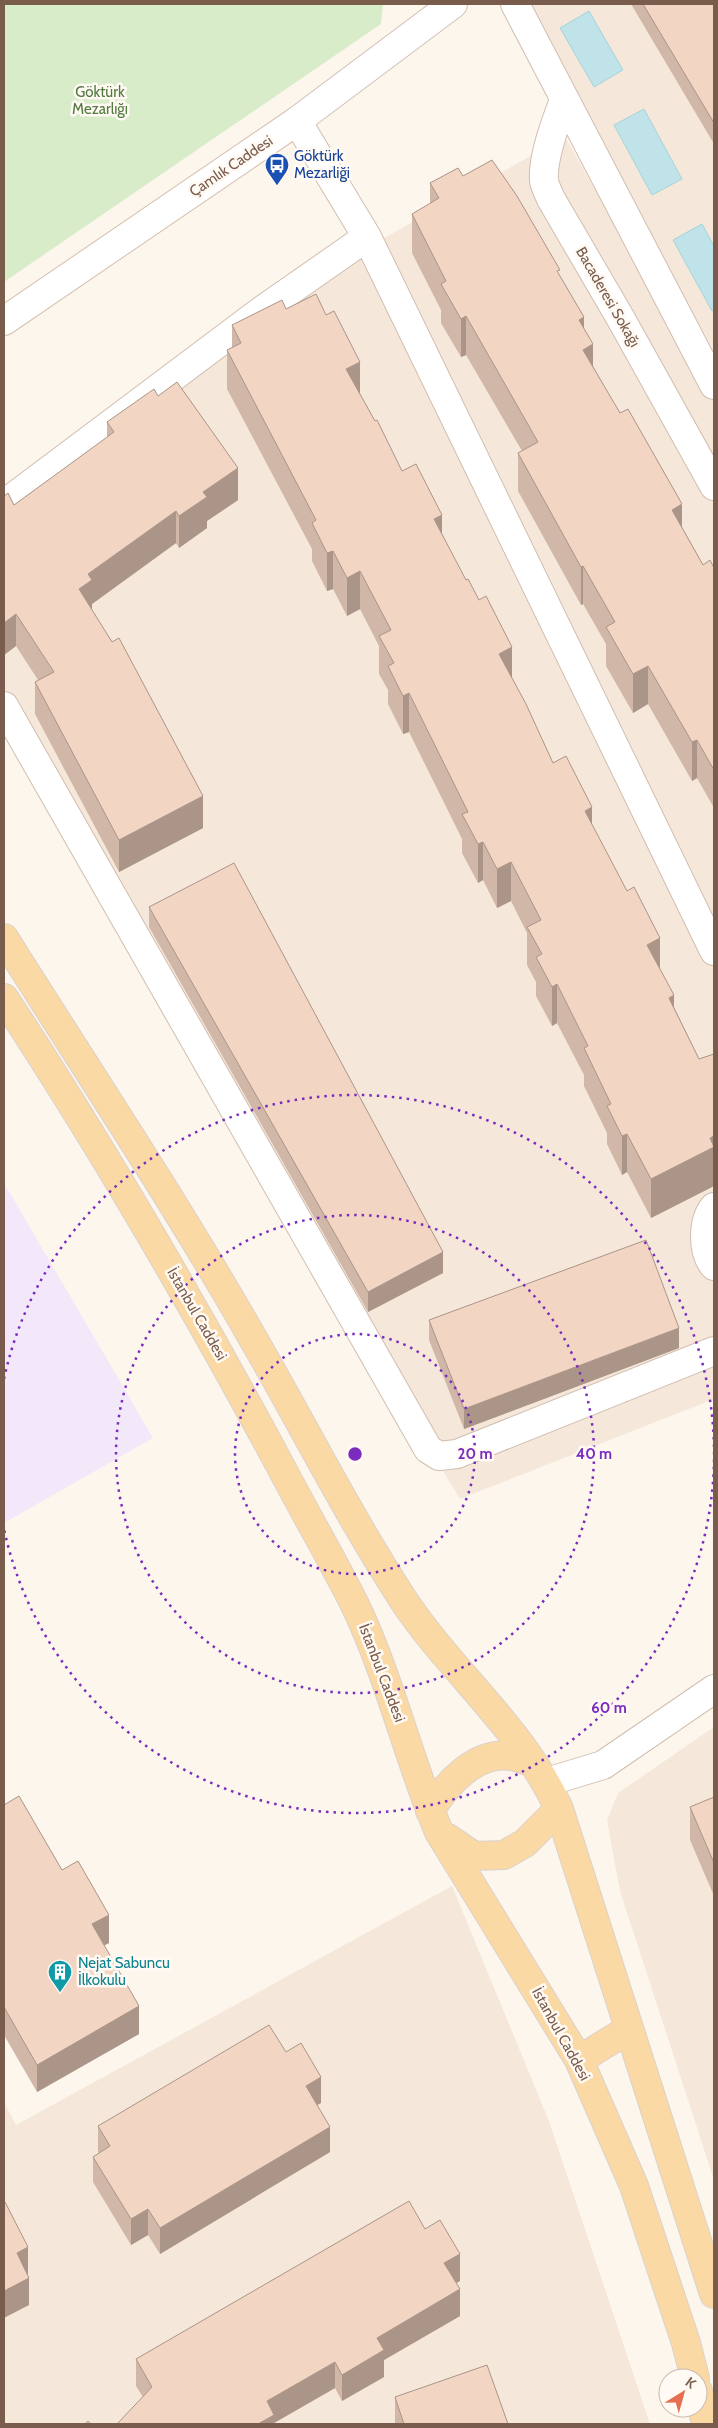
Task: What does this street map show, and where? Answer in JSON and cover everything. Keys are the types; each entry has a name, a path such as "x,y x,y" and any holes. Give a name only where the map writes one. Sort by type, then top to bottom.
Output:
{"main road":[{"path":"4,938 174,1206 251,1334 341,1497 405,1602 540,1772 559,1809 714,2294"},
{"name":"İstanbul Caddesi","path":"4,998 70,1098 218,1349 355,1606 383,1669 435,1821 579,2060 634,2186 686,2343 692,2368"},
{"path":"540,1772 509,1756 488,1757 468,1768 439,1796 435,1821 474,1856 504,1855 525,1843 559,1809"},
{"path":"579,2060 629,2029"}],"street":[{"name":"Çamlık Caddesi","path":"4,321 296,121 453,4"},
{"path":"515,4 714,385"},
{"name":"Bacaderesi Sokağı","path":"564,100 552,136 544,181 551,199 621,319 714,486"},
{"path":"296,121 367,237 714,951"},
{"path":"4,504 261,311 367,237"},
{"path":"4,706 428,1449 439,1456 457,1454 714,1351"},
{"path":"714,1207 706,1224 705,1239 714,1266"},
{"path":"540,1772 603,1765 714,1689"}],"shaded area":[{"path":"530,4 714,4 714,351 528,13"},
{"path":"565,137 714,398 714,1399 460,1499 326,1277 196,1048 4,690 4,519 384,238"},
{"path":"4,1183 153,1438 4,1523"},
{"path":"714,1727 714,2180 620,1891 607,1820 618,1793"},
{"path":"452,1886 549,2121 650,2424 4,2424 4,2102 16,2125"}],"green space":[{"name":"Göktürk Mezarlığı","path":"4,4 383,4 381,24 4,282"}],"water":[{"path":"589,11 623,70 594,87 560,28"},
{"path":"644,109 682,179 652,195 614,125"},
{"path":"702,224 714,246 714,309 712,311 673,240"}],"building":[{"path":"643,4 714,4 714,123"},
{"path":"492,160 517,196 560,270 557,271 584,317 579,320 593,344 583,350 620,413 628,409 682,504 672,510 703,565 710,560 714,568 714,770 697,740 692,742 648,666 633,674 606,627 615,622 583,566 581,567 518,453 538,442 466,316 461,319 441,284 446,281 412,214 439,198 430,183 458,168 463,176"},
{"path":"316,294 326,315 334,311 360,362 346,369 375,421 377,420 402,471 416,464 442,515 434,519 466,580 468,579 479,600 486,596 512,647 499,654 526,704 553,763 566,756 592,807 585,811 627,891 634,887 660,938 647,945 674,995 669,998 699,1059 714,1054 714,1136 710,1138 714,1147 651,1179 627,1134 622,1136 607,1106 611,1104 584,1048 588,1046 557,984 552,987 536,957 542,954 527,927 541,920 511,862 497,869 483,842 478,844 462,814 468,812 409,693 403,696 388,666 394,663 379,636 391,630 360,571 347,578 333,551 327,553 312,523 316,520 227,350 241,343 232,325 282,300 286,309"},
{"path":"177,382 238,468 203,492 207,497 179,516 176,511 88,574 92,580 79,589 112,642 119,638 203,796 119,840 35,682 54,672 16,614 4,623 4,496 8,493 14,505 114,432 107,422 154,389 158,396"},
{"path":"234,863 443,1252 368,1292 149,907"},
{"path":"646,1240 679,1328 464,1409 429,1320"},
{"name":"Nejat Sabuncu İlkokulu","path":"19,1796 62,1870 78,1861 109,1915 92,1924 139,2006 37,2065 4,2007 4,1805"},
{"path":"714,1797 714,1863 690,1807"},
{"path":"269,2025 286,2052 301,2043 321,2077 306,2086 330,2127 160,2228 148,2209 131,2219 93,2157 110,2146 98,2126"},
{"path":"409,2201 425,2229 440,2220 460,2254 444,2263 460,2289 377,2338 384,2350 342,2375 335,2362 267,2401 274,2415 258,2424 117,2424 152,2387 136,2359"},
{"path":"4,2202 28,2247 17,2253 29,2278 4,2291"},
{"path":"487,2365 508,2424 404,2424 395,2397"}],"place":[{"name":"Göktürk Mezarliği","path":"277,186"},
{"name":"Nejat Sabuncu İlkokulu","path":"60,1993"}]}
